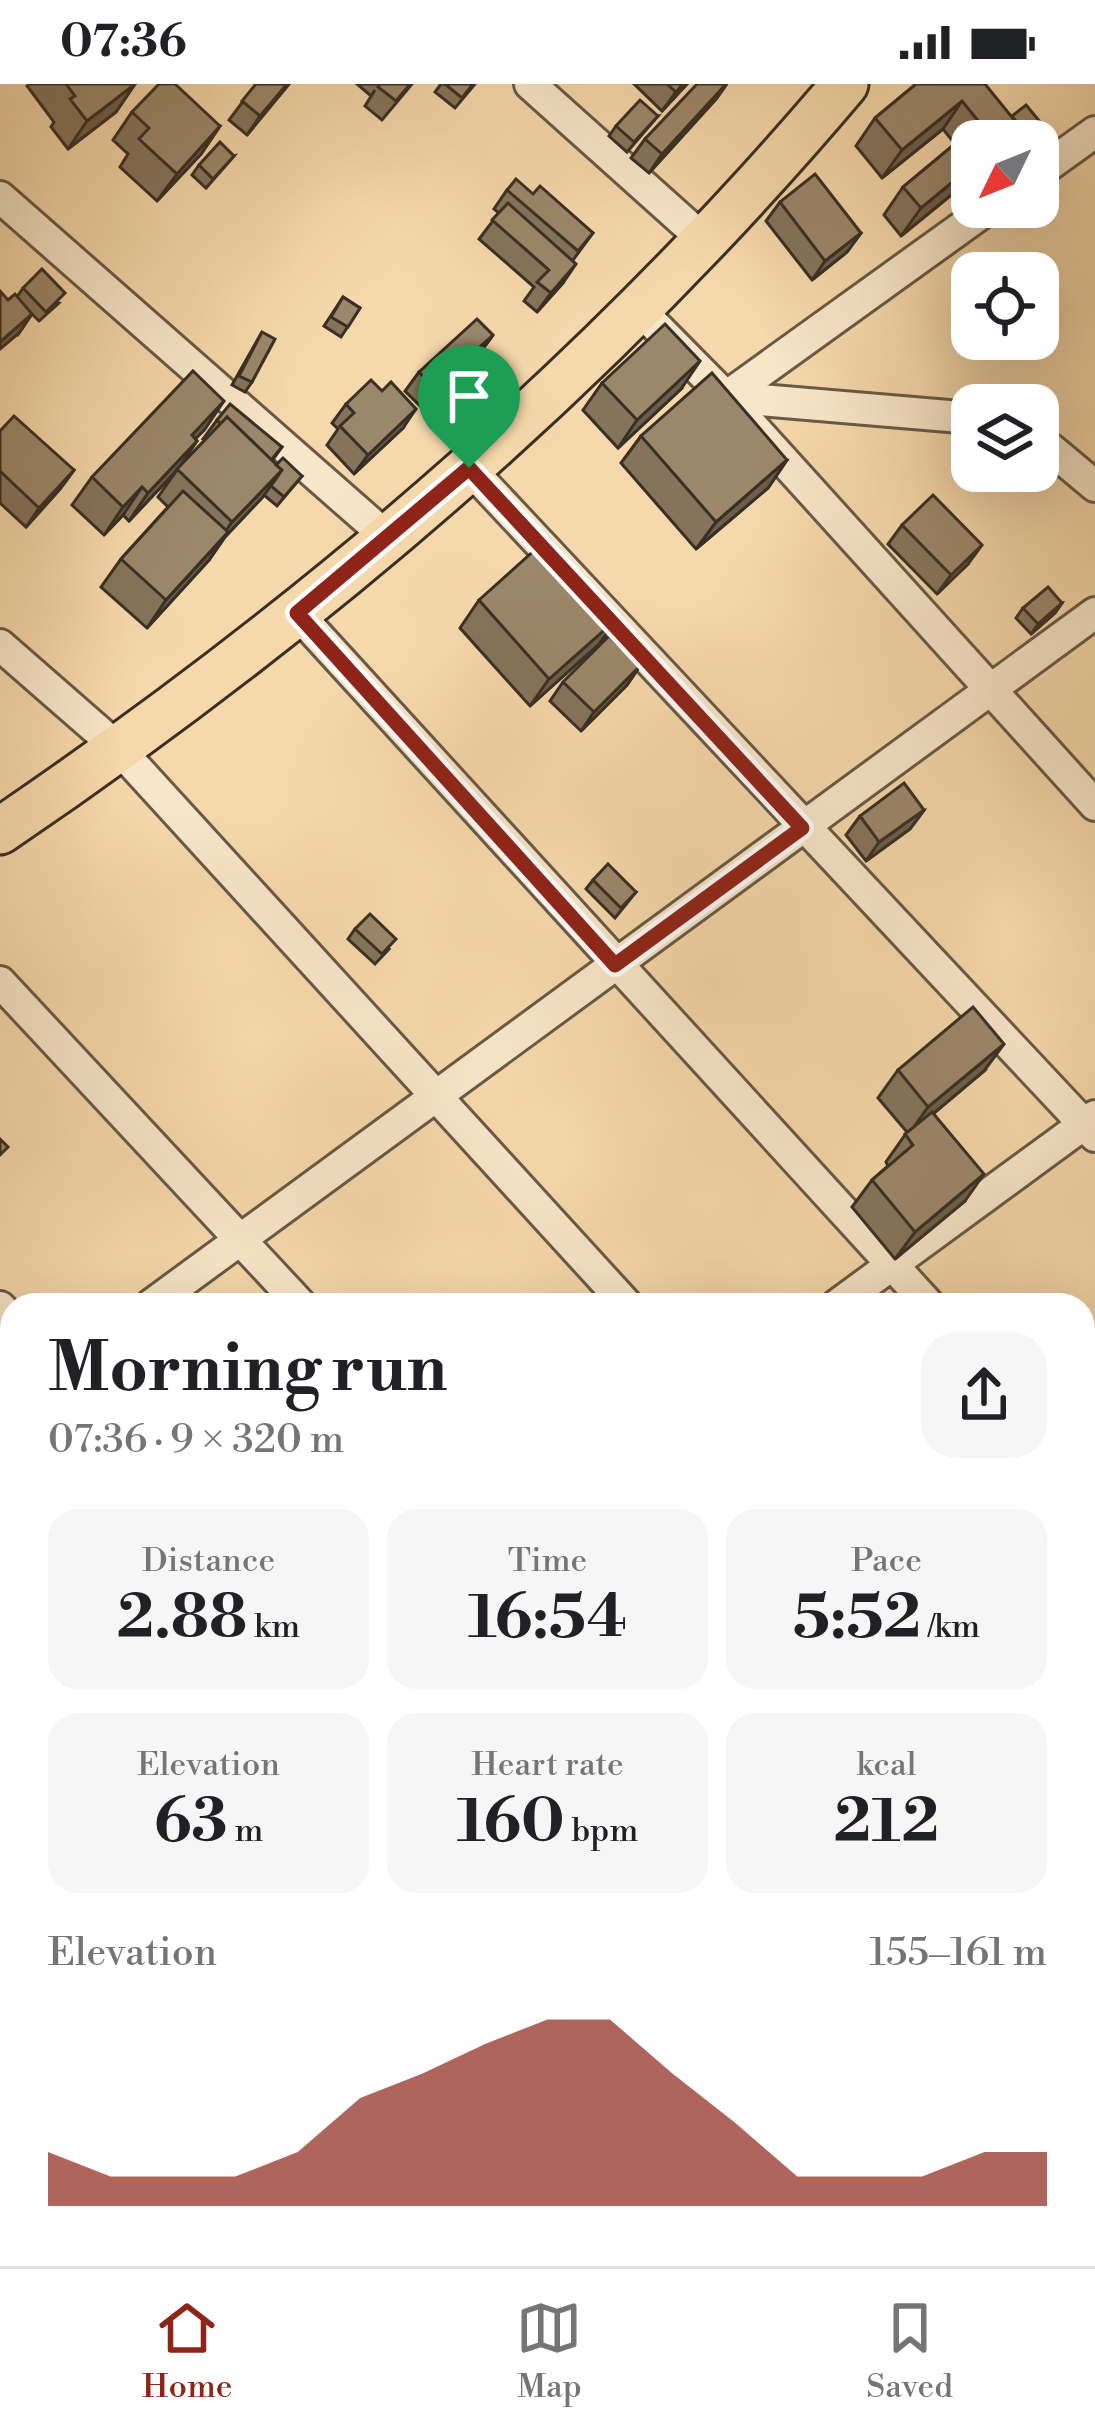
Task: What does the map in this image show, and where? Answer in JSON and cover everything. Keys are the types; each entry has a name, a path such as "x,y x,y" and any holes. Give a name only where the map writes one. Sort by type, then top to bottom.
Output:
{"main road":[{"path":"0,831 119,749 297,613 469,468 589,359 845,84"}],"street":[{"path":"530,84 704,240"},
{"path":"1059,157 1095,132"},
{"path":"0,197 388,538"},
{"path":"726,397 961,228"},
{"path":"638,308 726,397 1095,805"},
{"path":"726,397 951,416"},
{"path":"1059,456 1095,486"},
{"path":"469,468 802,828 1091,1125 853,1293"},
{"path":"297,613 918,1293"},
{"path":"168,1293 1095,613"},
{"path":"0,645 119,749 616,1293"},
{"path":"0,982 290,1293"}],"building":[{"path":"66,84 135,84 87,121 70,99 75,96"},
{"path":"159,84 175,84 220,126 177,174 139,139 149,128 132,112"},
{"path":"256,84 287,84 260,116 242,101"},
{"path":"380,84 410,84 396,101"},
{"path":"445,84 473,84 462,98"},
{"path":"697,84 726,84 662,154 645,139"},
{"path":"916,84 985,84 1014,120 978,120 962,101 902,150 875,118"},
{"path":"640,100 658,116 634,142 616,126"},
{"path":"1026,105 1038,120 1015,120 1012,116"},
{"path":"220,142 234,156 213,179 199,165"},
{"path":"951,147 951,183 921,208 903,187"},
{"path":"815,174 861,233 825,261 780,202"},
{"path":"516,179 533,194 540,186 593,233 578,251 507,190"},
{"path":"508,203 576,264 551,293 537,282 549,270 492,220"},
{"path":"42,269 65,293 46,312 23,288"},
{"path":"0,291 8,300 15,294 32,314 0,342"},
{"path":"343,297 360,308 348,327 331,317"},
{"path":"477,319 493,335 434,388 419,372"},
{"path":"665,324 700,361 637,420 602,383"},
{"path":"262,332 275,339 252,382 239,376"},
{"path":"193,371 224,401 192,435 197,441 148,493 142,487 123,507 92,477"},
{"path":"712,373 787,460 716,522 641,436"},
{"path":"371,380 382,391 391,382 416,409 368,455 340,426 354,413 346,404"},
{"path":"483,380 494,389 475,409 464,399"},
{"path":"230,404 282,447 271,460 227,417 221,424 217,420"},
{"path":"14,416 74,470 39,508 0,471 0,431"},
{"path":"227,417 282,470 232,522 177,469"},
{"path":"283,458 302,476 284,497 271,486 282,470 276,465"},
{"path":"183,491 228,532 166,600 121,559"},
{"path":"933,495 982,545 951,575 902,525"},
{"path":"548,538 619,617 549,679 479,600"},
{"path":"1048,587 1062,603 1038,624 1023,608"},
{"path":"609,636 640,666 594,712 563,682"},
{"path":"904,783 924,810 879,842 860,816"},
{"path":"608,864 636,892 621,908 593,880"},
{"path":"370,914 396,939 382,954 355,929"},
{"path":"973,1007 1004,1044 928,1107 898,1070"},
{"path":"932,1112 984,1174 915,1232 872,1180 913,1145 905,1134"}],"route":[{"path":"469,468 802,828 615,965 297,613 469,468"}]}
